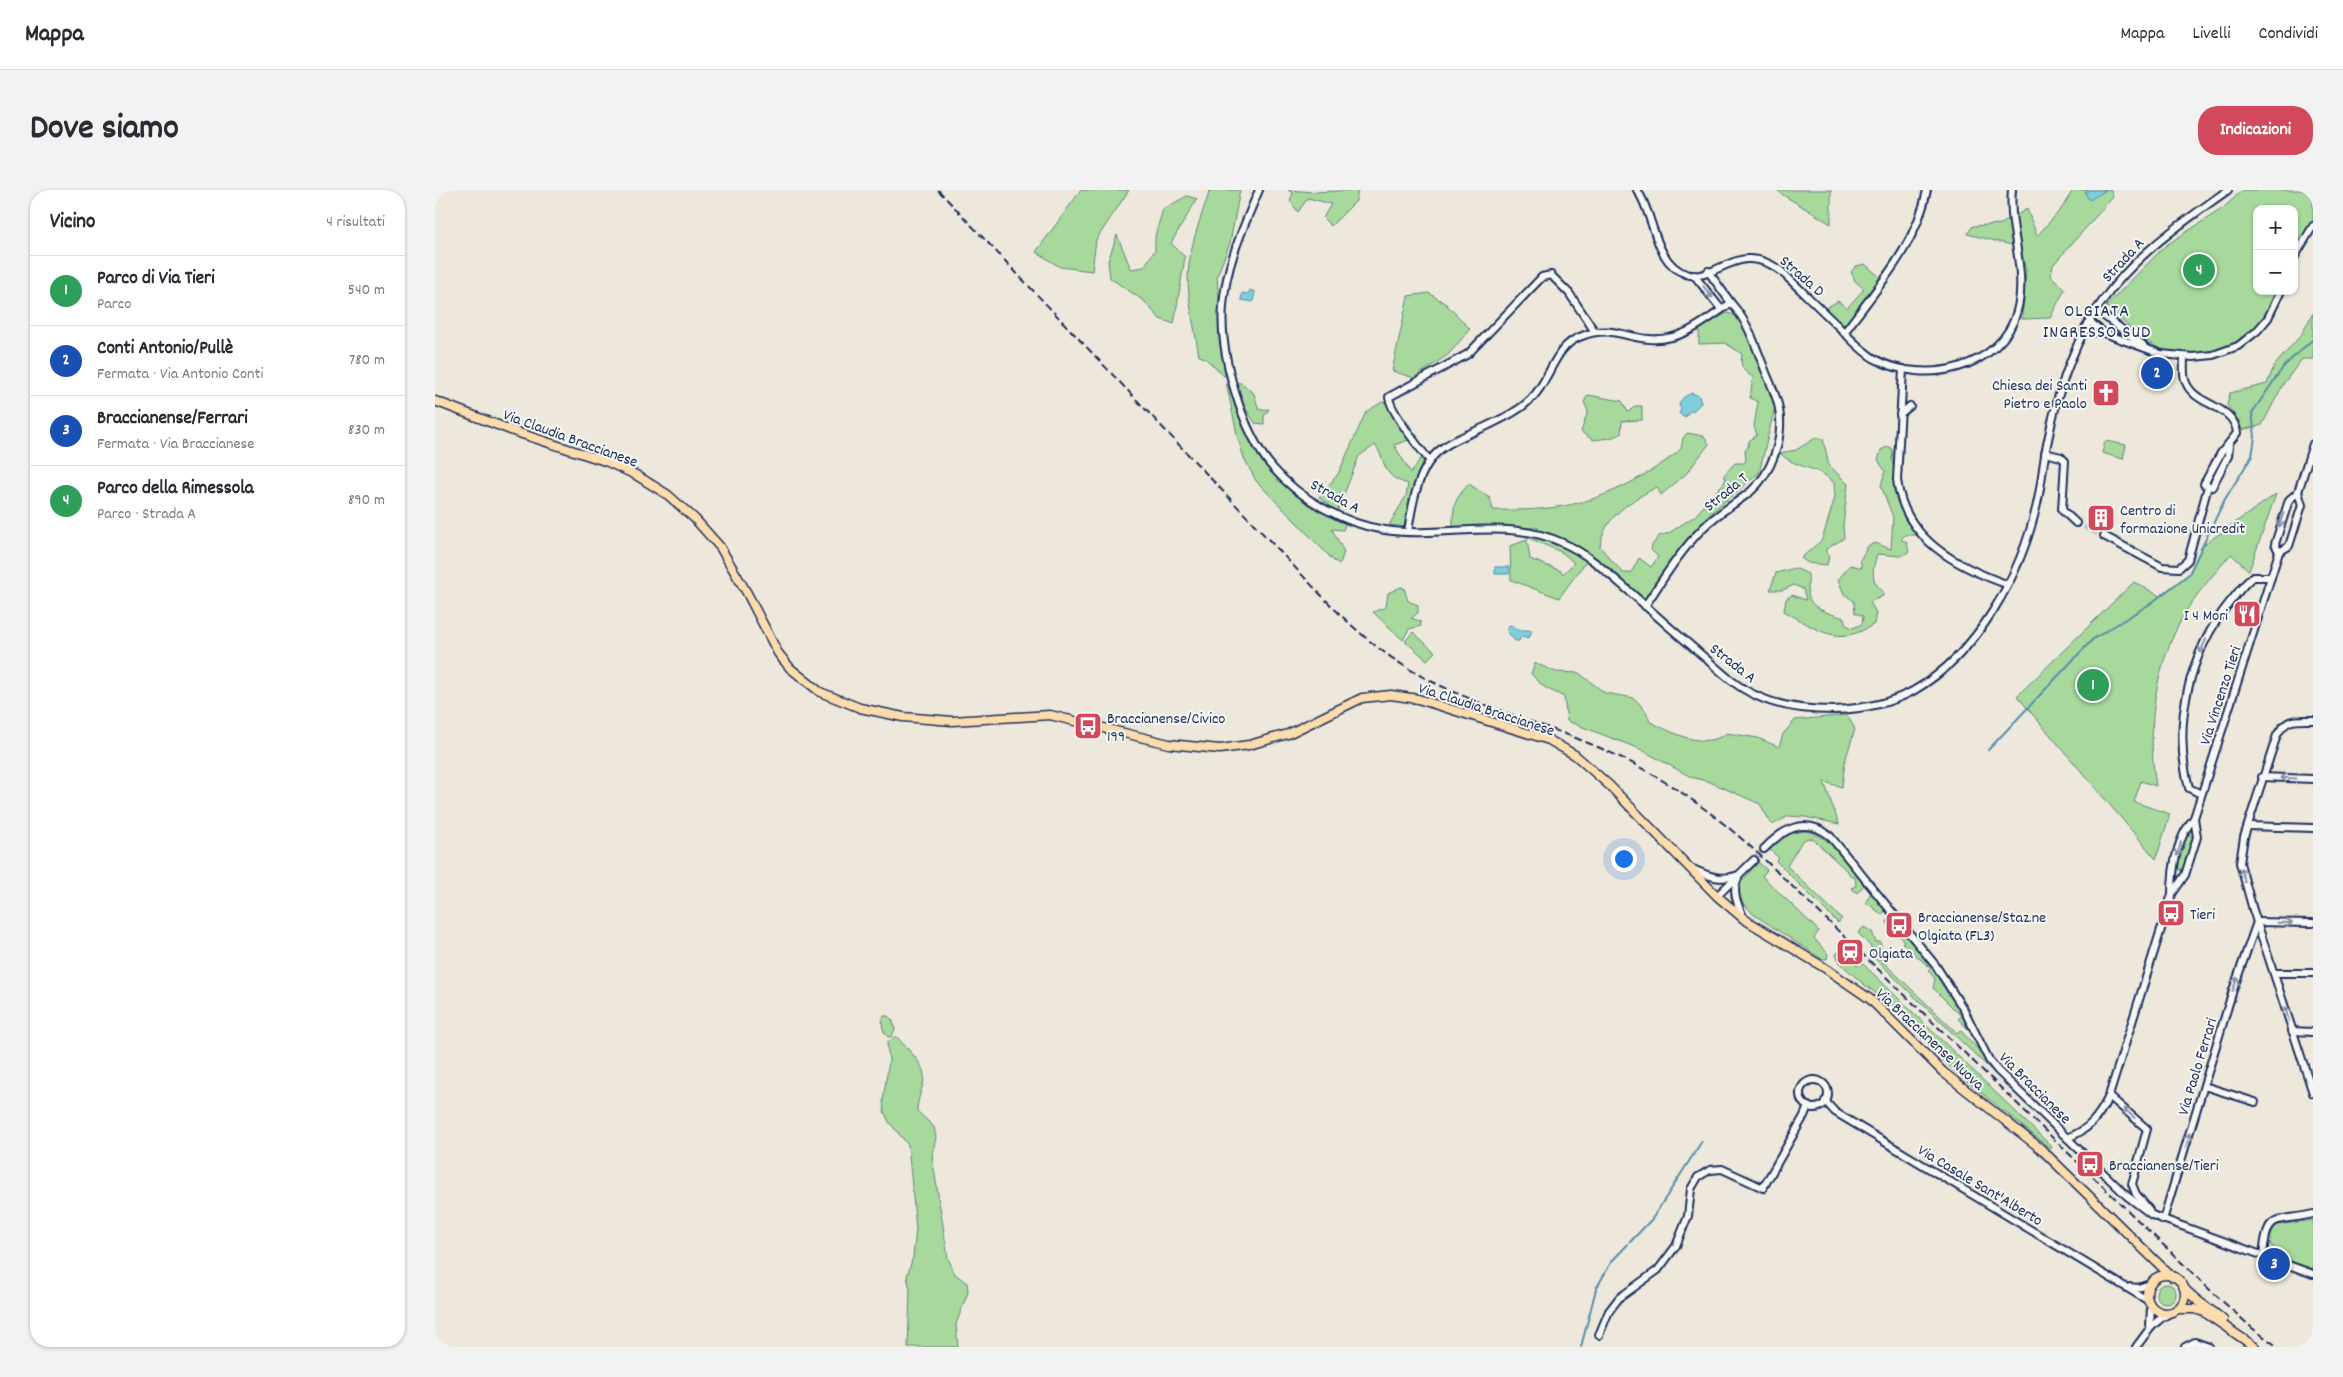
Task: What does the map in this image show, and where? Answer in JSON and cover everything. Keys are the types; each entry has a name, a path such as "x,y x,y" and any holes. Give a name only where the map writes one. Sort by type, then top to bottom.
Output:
{"main road":[{"name":"Via Claudia Braccianese","path":"435,401 516,432 615,465 651,483 668,495 720,547 783,661 809,685 846,704 903,717 951,721 1051,715 1169,744 1219,749 1249,745 1288,734 1362,698 1391,695 1418,698 1549,740 1575,755 1610,786 1690,868"},
{"path":"1690,868 1717,896 1744,918"},
{"name":"Via Braccianense Nuova","path":"1744,918 1825,968 1870,999 1943,1072 2040,1148 2172,1276"},
{"path":"2151,1256 2155,1268 2147,1292 2149,1303 2162,1313 2195,1308 2204,1312 2255,1347"},
{"path":"2151,1282 2164,1276 2172,1276 2179,1281 2190,1296 2208,1307 2245,1340"},
{"path":"2174,1311 2184,1299 2183,1287"}],"street":[{"name":"Strada A","path":"1259,190 1235,249 1227,279 1222,311 1227,361 1244,417 1268,463 1286,481 1333,513 1359,524 1381,529 1408,532 1500,528 1545,536 1564,543 1587,556 1726,676 1754,695 1774,703 1801,708 1850,709 1877,704 1901,696 1936,675 1979,631 2007,584 2034,516 2045,454 2059,395 2087,324 2133,264 2152,246 2228,190"},
{"path":"1637,190 1649,210 1664,254 1676,268 1694,275 1721,309"},
{"path":"1845,333 1911,238 1922,212 1927,190"},
{"name":"Strada D","path":"1694,275 1740,260 1759,260 1781,271 1873,358 1903,369 1936,370 1971,363 1994,350 2009,332 2017,312 2021,279 2012,219 2011,190"},
{"path":"2298,251 2313,226"},
{"name":"Strada T","path":"1645,606 1674,563 1698,533 1751,491 1762,479 1771,464 1775,452 1780,422 1778,403 1749,328 1708,271"},
{"path":"1430,461 1411,436 1390,402 1389,397 1468,354 1540,278 1551,275 1564,287 1595,332"},
{"path":"2096,310 2146,348 2161,354 2184,357 2213,355 2232,349 2245,341 2263,325 2279,295"},
{"path":"1408,532 1414,500 1430,461 1440,450 1452,442 1499,420 1525,405 1540,389 1563,349 1578,337 1595,332 1616,331 1648,339 1668,337 1696,328 1731,303"},
{"path":"2087,324 2094,332 2104,333 2133,347 2146,348"},
{"path":"2114,338 2112,331 2119,327"},
{"path":"2104,536 2162,567 2179,568 2188,560 2207,486 2204,484 2221,453 2229,446 2237,433 2236,424 2228,414 2194,393 2187,385 2184,376 2184,357"},
{"path":"1903,369 1898,486 1911,522 1946,557 1984,576 2007,584"},
{"path":"1900,414 1910,406"},
{"path":"2298,492 2302,505 2289,545 2279,552 2275,544 2288,501 2298,492 2313,444"},
{"path":"2045,454 2061,457 2065,462 2062,510 2076,523"},
{"path":"2288,501 2302,505"},
{"path":"2276,540 2289,545"},
{"name":"Via Vincenzo Tieri","path":"2067,1138 2083,1131 2094,1122 2109,1096 2172,894 2173,868 2184,831 2194,818 2279,552"},
{"path":"2201,794 2189,788 2184,762 2182,728 2188,686 2210,632 2227,607 2250,579 2258,576 2271,577"},
{"path":"2313,720 2288,722 2282,726 2277,735 2242,843 2240,863 2257,922 2313,1092"},
{"path":"2262,777 2313,779"},
{"name":"Via Vincenzo Tieri","path":"2172,894 2185,874 2197,837 2194,818"},
{"name":"Via Braccianese","path":"1764,849 1779,834 1795,826 1812,826 1830,836 1936,966 1964,1010 1989,1060 2127,1196 2163,1220 2313,1274"},
{"path":"2248,826 2313,828"},
{"path":"2184,831 2191,832 2197,837"},
{"path":"1717,896 1754,860"},
{"path":"1690,868 1709,877 1719,879 1739,875"},
{"path":"2173,868 2177,873 2185,874"},
{"path":"1739,875 1734,892 1744,918"},
{"path":"2257,922 2313,923"},
{"name":"Via Paolo Ferrari","path":"2163,1220 2233,990 2257,922"},
{"path":"2274,973 2313,973"},
{"path":"2292,1031 2313,1032"},
{"path":"1810,1080 1819,1081 1826,1088 1825,1101 1815,1107 1808,1106 1801,1099 1800,1090 1810,1080"},
{"path":"2204,1086 2255,1102"},
{"path":"2109,1096 2147,1129 2132,1184 2136,1194 2152,1214"},
{"name":"Via Casale Sant'Alberto","path":"1825,1101 1835,1112 2126,1287 2149,1303"},
{"path":"1599,1336 1609,1312 1619,1298 1658,1270 1676,1246 1688,1216 1691,1189 1698,1177 1710,1170 1723,1169 1763,1188 1808,1106"},
{"path":"2263,1256 2269,1224 2278,1220 2313,1214"},
{"path":"2126,1287 2138,1288 2151,1282"},
{"path":"2149,1303 2150,1326"},
{"path":"2136,1347 2150,1326 2174,1311"},
{"path":"2186,1347 2195,1342 2206,1346"}],"green space":[{"path":"1081,190 1129,190 1096,240 1092,271 1060,267 1036,252"},
{"path":"1210,190 1240,190 1230,243 1217,276 1225,377 1205,358 1199,356 1188,286 1193,243"},
{"path":"1288,190 1314,192 1358,190 1356,201 1331,226 1323,218 1331,204 1308,198 1298,212 1290,201 1293,193"},
{"path":"1777,190 1831,190 1831,224 1783,195"},
{"path":"2073,190 2111,190 2113,197 2053,265 2051,276 2065,289 2050,318 2022,319 2026,271 2020,247 1967,234 1973,226 2001,224 2027,209 2037,236 2062,208"},
{"path":"2243,190 2313,190 2313,220 2298,243 2298,205 2253,205 2253,295 2276,295 2258,324 2233,344 2211,351 2173,351 2153,345 2106,306 2165,246 2223,208"},
{"path":"1187,196 1197,199 1171,243 1185,257 1174,324 1160,319 1144,301 1110,278 1108,261 1117,235 1131,269 1144,267 1155,250 1155,236 1163,209"},
{"path":"1865,264 1881,278 1845,326 1824,309 1838,301 1847,308 1864,289 1855,281 1851,272 1856,266"},
{"path":"1429,293 1446,304 1470,329 1449,354 1414,378 1392,371 1408,296"},
{"path":"1727,313 1738,316 1748,332 1775,407 1759,473 1709,515 1643,600 1590,556 1559,598 1511,580 1510,546 1527,540 1530,559 1561,571 1563,574 1574,563 1563,553 1522,535 1539,528 1475,526 1453,529 1455,504 1469,484 1490,498 1493,510 1553,508 1607,494 1668,460 1681,449 1683,438 1687,433 1704,436 1709,444 1686,474 1661,495 1657,487 1629,504 1613,518 1602,536 1600,547 1623,573 1631,573 1639,558 1651,567 1658,557 1651,550 1652,545 1659,536 1669,533 1695,516 1726,480 1724,475 1735,463 1744,463 1746,460 1745,450 1748,447 1749,441 1757,435 1754,426 1758,402 1750,398 1753,377 1746,373 1743,368 1741,362 1742,354 1725,343 1699,344 1699,328"},
{"path":"2313,313 2313,359 2302,359 2284,383 2262,425 2242,430 2239,421 2227,405 2230,393 2267,384 2274,366 2301,335"},
{"path":"1226,382 1242,383 1254,394 1259,410 1269,409 1264,416 1264,424 1255,423 1243,404 1238,408 1279,476 1346,523 1343,530 1332,529 1344,552 1340,564 1334,561 1256,481 1244,458 1238,439"},
{"path":"1588,395 1622,401 1628,412 1636,406 1642,406 1642,420 1622,421 1621,434 1610,438 1593,440 1581,432 1588,411 1584,402"},
{"path":"1382,402 1395,405 1418,437 1394,445 1411,473 1420,459 1426,462 1408,527 1389,525 1406,496 1408,484 1399,481 1389,473 1375,445 1359,456 1337,512 1319,497 1338,474 1366,412"},
{"path":"1817,437 1823,439 1829,465 1848,484 1843,526 1844,538 1825,550 1829,556 1827,565 1808,563 1801,558 1822,540 1835,497 1834,483 1821,473 1793,462 1780,453 1796,450"},
{"path":"2105,441 2126,445 2123,459 2102,453"},
{"path":"1889,446 1893,451 1892,460 1905,520 1917,535 1905,535 1901,539 1907,543 1909,552 1901,556 1877,554 1873,574 1876,583 1883,591 1883,596 1870,602 1876,613 1874,624 1850,635 1828,634 1784,611 1786,599 1792,595 1806,600 1803,589 1794,585 1783,590 1770,590 1776,573 1795,568 1808,574 1808,595 1815,606 1844,618 1846,625 1853,628 1862,624 1863,616 1855,613 1854,601 1844,594 1838,580 1850,565 1862,568 1860,560 1868,546 1875,543 1891,549 1893,517 1881,486 1885,471 1878,460 1881,450"},
{"path":"2276,494 2249,571 2231,554 2188,608 2168,650 2156,694 2153,717 2153,763 2156,786 2141,781 2134,802 2170,814 2156,859 2017,696 2134,582 2160,596 2189,574 2202,546"},
{"path":"1401,587 1404,588 1408,601 1418,605 1418,613 1411,618 1420,621 1421,626 1409,629 1403,640 1373,612 1386,607 1388,593"},
{"path":"1413,632 1435,652 1427,660 1405,641"},
{"path":"1535,663 1556,672 1579,673 1605,693 1634,698 1646,711 1650,722 1678,735 1698,740 1718,738 1727,733 1758,738 1779,747 1783,734 1795,720 1847,715 1855,729 1845,761 1842,787 1824,782 1839,824 1805,817 1789,816 1772,825 1760,804 1710,782 1691,777 1640,749 1567,721 1564,697 1544,687 1531,674"},
{"path":"1805,831 1823,838 1839,852 1864,885 1857,893 1851,888 1856,886 1855,877 1851,877 1813,839 1808,838 1802,841 1787,866 1842,919 1838,923 1776,861 1779,858 1770,850 1787,834"},
{"path":"2189,834 2194,838 2185,868 2180,870 2177,865 2186,836"},
{"path":"1758,862 1767,870 1762,876 1819,931 1814,938 1828,954 1827,959 1822,959 1753,914 1739,898 1737,887"},
{"path":"1870,894 1873,894 1886,909 1882,915 1866,902"},
{"path":"1891,917 1933,967 1964,1016 1970,1031 1958,1019 1961,1016 1933,988 1935,979 1928,970 1930,968 1902,943 1904,942 1891,924 1887,923"},
{"path":"1864,927 1872,932 1876,942 1881,942 1880,959 1957,1033 1960,1030 1978,1049 1990,1069 1869,953 1873,949 1858,933"},
{"path":"1838,952 1843,953 1857,966 1861,962 2052,1147 2051,1149 1953,1070 1918,1035 1900,1011 1862,983 1841,964 1836,955"},
{"path":"884,1016 888,1016 893,1021 895,1030 891,1037 888,1037 883,1030 882,1022"},
{"path":"896,1036 909,1050 924,1073 917,1111 934,1127 936,1138 932,1156 948,1258 955,1274 967,1283 968,1292 956,1324 958,1347 908,1347 910,1290 907,1276 913,1257 916,1229 908,1145 889,1122 884,1111 883,1100 889,1061 887,1043"},
{"path":"2313,1220 2313,1269 2285,1260 2279,1256 2271,1245 2269,1238 2276,1225"},
{"path":"2162,1284 2170,1284 2176,1290 2176,1298 2170,1304 2162,1304 2156,1298 2156,1290"}],"water":[{"path":"2089,190 2105,191 2089,200 2085,193"},
{"path":"1250,290 1255,292 1253,302 1241,300 1242,293 1248,294"},
{"path":"1692,393 1699,396 1701,403 1694,410 1687,413 1687,416 1683,417 1679,413 1681,410 1679,403 1684,397"},
{"path":"1495,567 1509,567 1509,574 1495,574"},
{"path":"1511,625 1518,630 1532,630 1529,638 1521,636 1519,641 1515,641 1507,631 1507,626"}],"waterway":[{"path":"1988,750 2093,639 2150,604 2189,574 2225,499 2252,456 2255,437 2252,413 2284,366 2313,339"},
{"path":"1581,1347 1596,1289 1612,1261 1652,1219 1702,1141"}],"tunnel":[{"path":"2076,523 2104,536"},
{"path":"1754,860 1764,849"}],"railway":[{"path":"938,190 1322,596 1374,645 1419,675 1458,694 1601,748 1624,759 1662,780 1716,817 1765,860 2209,1289 2252,1328 2278,1347"}],"place":[{"name":"Parco della Rimessola","path":"2199,270"},
{"name":"Conti Antonio/Pullè","path":"2157,373"},
{"name":"Chiesa dei Santi Pietro e Paolo","path":"2106,393"},
{"name":"Centro di formazione Unicredit","path":"2101,518"},
{"name":"I 4 Mori","path":"2247,614"},
{"name":"Parco di Via Tieri","path":"2093,685"},
{"name":"Braccianense/Civico 199","path":"1088,726"},
{"name":"Tieri","path":"2171,913"},
{"name":"Braccianense/Staz.ne Olgiata (FL3)","path":"1899,925"},
{"name":"Olgiata","path":"1850,952"},
{"name":"Braccianense/Tieri","path":"2090,1164"},
{"name":"Braccianense/Ferrari","path":"2274,1264"}],"district":[{"name":"OLGIATA INGRESSO SUD","path":"2097,320"}]}
